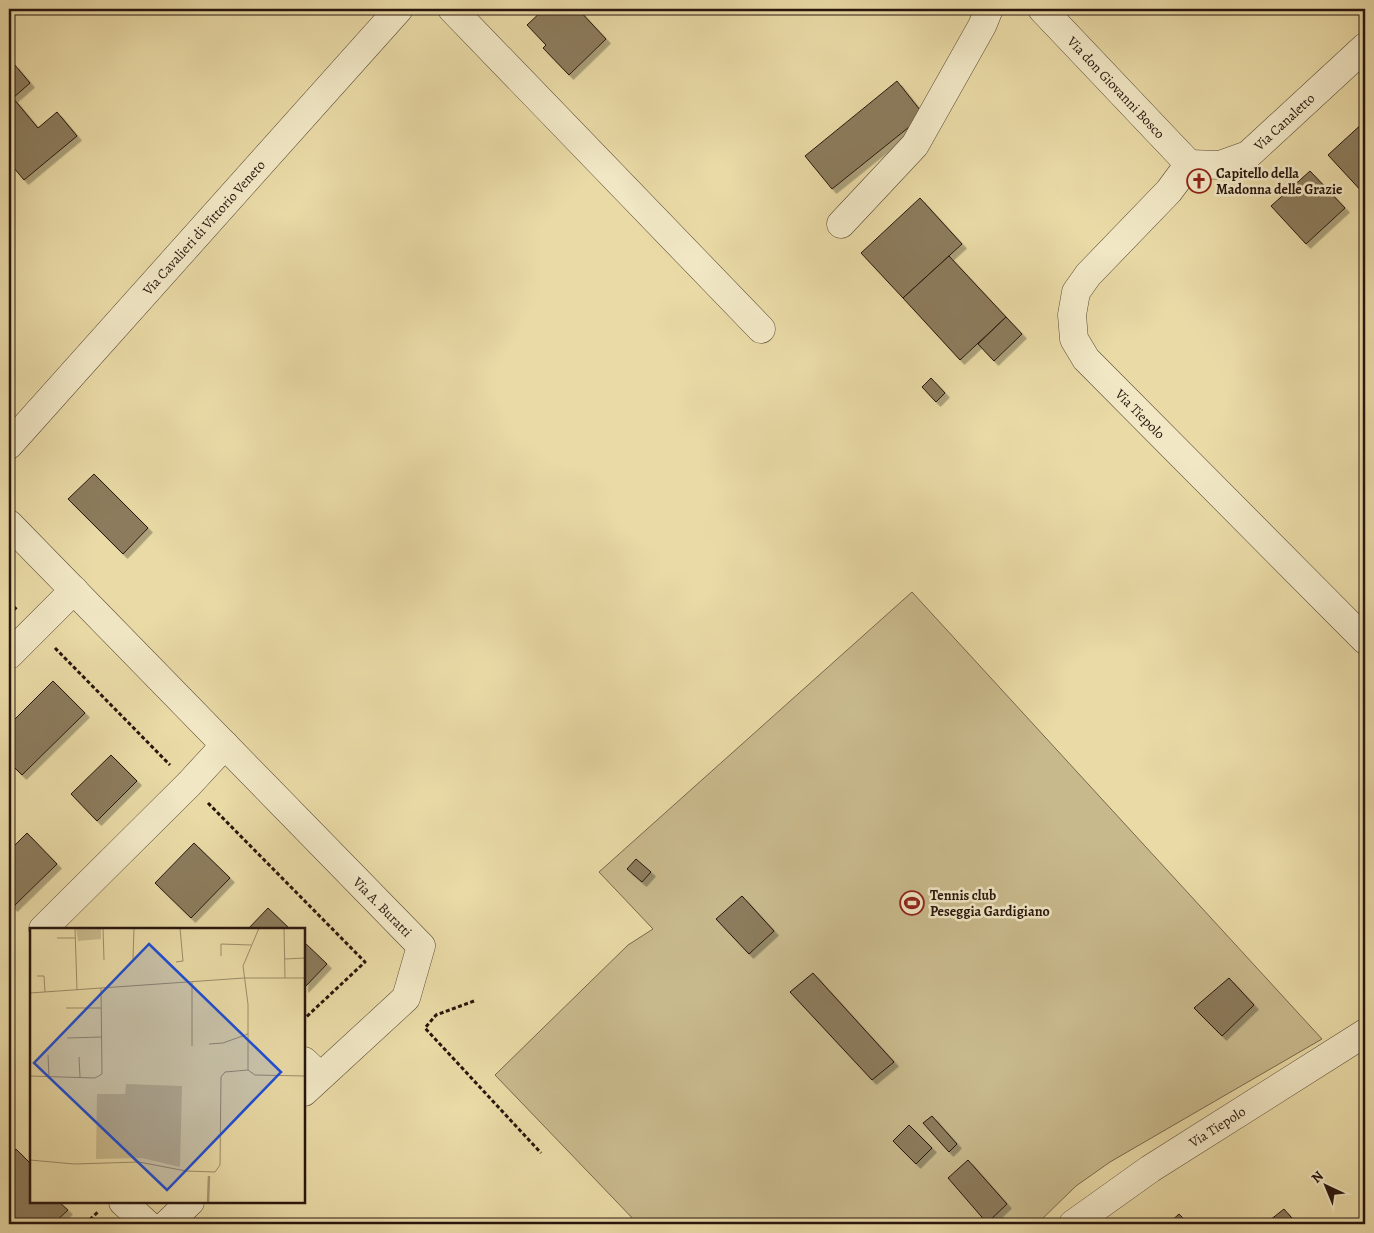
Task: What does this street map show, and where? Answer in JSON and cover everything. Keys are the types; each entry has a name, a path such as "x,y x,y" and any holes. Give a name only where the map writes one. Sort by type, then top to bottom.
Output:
{"street":[{"name":"Via Cavalieri di Vittorio Veneto","path":"9,445 399,9"},
{"path":"452,9 761,329"},
{"path":"842,224 915,145 982,26 989,9"},
{"name":"Via don Giovanni Bosco","path":"1042,9 1190,164"},
{"name":"Via Canaletto","path":"1190,164 1220,166 1248,155 1365,47"},
{"name":"Via Tiepolo","path":"1190,164 1170,191 1088,275 1076,292 1072,316 1074,339 1086,359 1365,640"},
{"name":"Via A. Buratti","path":"9,524 421,946 406,998 309,1076"},
{"path":"9,655 74,590"},
{"path":"44,928 189,784 225,745"},
{"name":"Via Tiepolo","path":"1073,1224 1150,1170 1365,1034"},
{"path":"124,1203 147,1224"},
{"path":"167,1224 189,1203"}],"path":[{"path":"9,602 365,962 305,1018"},
{"path":"474,1001 436,1015 425,1028 541,1152"}],"shaded area":[{"name":"Tennis club Peseggia Gardigiano","path":"912,592 1322,1039 1110,1162 1076,1186 1037,1224 638,1224 495,1075 628,945 653,929 599,872"}],"building":[{"path":"544,9 578,9 606,39 569,75 543,48 546,45 527,25"},
{"path":"14,64 30,83 13,98 38,128 57,112 77,136 24,180 9,162 9,69"},
{"path":"897,81 924,115 832,189 805,156"},
{"path":"1365,121 1365,195 1328,155"},
{"path":"1310,171 1345,208 1306,244 1271,206"},
{"path":"920,198 962,244 903,298 861,253"},
{"path":"949,256 1006,317 960,360 903,298"},
{"path":"1006,317 1022,334 994,361 978,344"},
{"path":"931,378 945,393 936,402 922,387"},
{"path":"94,474 148,528 123,554 68,499"},
{"path":"53,681 85,713 22,775 9,762 9,725"},
{"path":"111,755 137,781 97,821 71,794"},
{"path":"27,833 57,864 13,907 9,903 9,851"},
{"path":"194,843 230,878 191,918 155,883"},
{"path":"636,859 651,872 642,882 627,869"},
{"path":"742,896 774,931 749,954 716,919"},
{"path":"268,908 289,928 249,928"},
{"path":"305,943 327,964 305,987"},
{"path":"813,973 894,1062 872,1080 790,992"},
{"path":"1229,978 1254,1005 1222,1036 1194,1008"},
{"path":"932,1116 957,1144 949,1152 923,1123"},
{"path":"909,1125 932,1148 916,1164 893,1141"},
{"path":"16,1149 30,1163 30,1203 60,1203 68,1210 53,1224 17,1224 9,1216 9,1157"},
{"path":"968,1160 1007,1204 987,1223 948,1178"},
{"path":"1284,1209 1297,1224 1265,1224"},
{"path":"1179,1214 1189,1224 1168,1224"}],"place":[{"name":"Capitello della Madonna delle Grazie","path":"1199,181"},
{"name":"Tennis club Peseggia Gardigiano","path":"912,903"}]}
